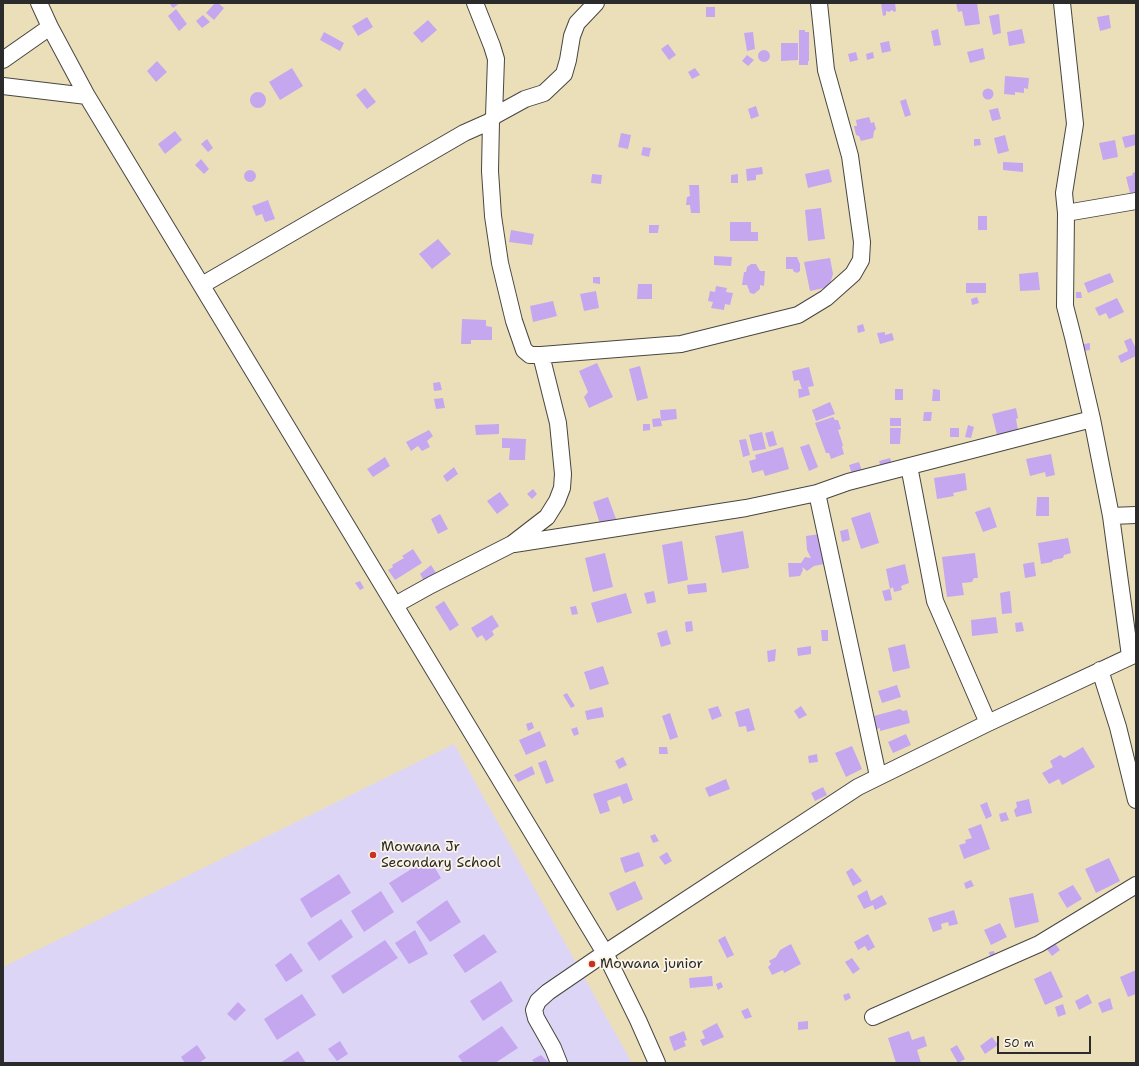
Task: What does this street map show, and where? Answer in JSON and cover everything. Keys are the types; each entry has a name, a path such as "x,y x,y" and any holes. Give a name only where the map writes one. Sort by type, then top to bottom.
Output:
{"street":[{"path":"39,3 50,27 87,96 605,953 657,1063"},
{"path":"475,3 496,59 490,171 500,263 514,321 524,350 530,355 681,344 798,315 826,298 853,274 860,260 862,242 850,156 826,70 819,3"},
{"path":"202,285 464,133 520,102 544,93 564,74 572,36 577,22 596,3"},
{"path":"559,1063 553,1048 536,1018 534,1010 538,1001 548,992 858,787 988,723 1133,655 1111,516 1092,420 1065,306 1066,213 1064,193 1075,124 1062,3"},
{"path":"3,60 50,27"},
{"path":"3,86 87,96"},
{"path":"1066,213 1136,201"},
{"path":"395,605 512,544 547,517 557,501 562,488 563,474 558,423 541,355"},
{"path":"512,544 746,508 816,494 848,482 1092,420"},
{"path":"909,466 935,601 988,723"},
{"path":"816,494 878,776"},
{"path":"1111,516 1136,515"},
{"path":"1100,670 1118,727 1136,800"},
{"path":"873,1017 1039,944 1136,885"}],"shaded area":[{"name":"Mowana Jr Secondary School","path":"454,744 632,1063 3,1063 3,967"}],"building":[{"path":"169,3 180,3 173,8"},
{"path":"215,3 218,3 224,8 214,20 206,13"},
{"path":"881,3 895,3 896,11 886,11 886,15 883,16"},
{"path":"956,3 977,3 980,24 965,26 962,11 958,12"},
{"path":"706,7 715,7 715,17 706,17"},
{"path":"176,9 187,24 179,31 168,16"},
{"path":"999,14 1001,33 993,35 989,16"},
{"path":"203,15 210,22 202,28 196,21"},
{"path":"1109,15 1111,28 1100,31 1097,17"},
{"path":"367,17 373,27 358,36 352,26"},
{"path":"428,20 437,30 422,43 413,33"},
{"path":"938,29 941,45 934,46 931,31"},
{"path":"1022,29 1025,43 1009,46 1007,32"},
{"path":"799,30 809,32 808,65 799,65"},
{"path":"324,32 344,43 340,51 320,40"},
{"path":"753,32 755,49 747,51 744,33"},
{"path":"889,41 891,51 882,53 880,43"},
{"path":"781,43 798,43 798,60 781,61"},
{"path":"668,44 676,55 669,60 661,49"},
{"path":"983,48 985,59 970,63 967,52"},
{"path":"762,50 766,50 770,56 766,62 762,62 758,58 758,54"},
{"path":"856,52 858,60 850,62 848,54"},
{"path":"873,52 874,58 867,60 866,54"},
{"path":"747,55 754,60 748,66 742,61"},
{"path":"157,61 167,72 156,82 147,71"},
{"path":"292,68 303,86 280,100 269,82"},
{"path":"695,68 700,75 692,79 688,72"},
{"path":"1005,76 1029,78 1028,89 1024,88 1024,93 1015,92 1015,95 1004,94"},
{"path":"365,88 376,102 367,109 356,95"},
{"path":"988,88 992,90 994,94 992,98 988,100 984,98 982,94 984,90"},
{"path":"255,92 261,92 266,97 264,106 261,108 255,108 250,103 250,97"},
{"path":"906,99 911,115 905,117 900,101"},
{"path":"756,106 759,116 751,119 748,109"},
{"path":"998,108 1001,119 992,121 989,110"},
{"path":"869,117 871,123 874,122 876,129 874,131 873,138 861,141 859,136 856,135 854,126 857,126 856,120"},
{"path":"175,131 182,140 165,154 158,144"},
{"path":"621,133 631,135 628,149 618,147"},
{"path":"1136,134 1136,145 1125,148 1122,137"},
{"path":"1005,135 1009,151 998,154 994,138"},
{"path":"207,139 213,148 208,152 201,144"},
{"path":"974,139 980,139 981,145 974,146"},
{"path":"1115,140 1118,157 1103,160 1099,143"},
{"path":"643,147 651,148 649,157 641,155"},
{"path":"201,159 209,169 204,174 195,165"},
{"path":"1003,162 1023,163 1023,172 1003,170"},
{"path":"762,167 763,174 756,175 756,180 747,181 746,169"},
{"path":"829,169 832,182 808,188 805,174"},
{"path":"250,170 254,172 256,176 254,180 250,182 246,180 244,176 246,172"},
{"path":"1136,172 1136,192 1130,193 1126,177 1133,175 1132,173"},
{"path":"592,174 602,175 601,184 591,183"},
{"path":"738,174 738,183 731,183 731,175"},
{"path":"689,185 699,185 700,213 691,213 690,205 686,205 687,197 690,196"},
{"path":"268,200 275,219 265,222 262,214 256,216 252,206"},
{"path":"821,208 825,239 808,241 805,210"},
{"path":"978,216 987,216 987,230 978,230"},
{"path":"730,222 751,222 751,232 758,232 758,241 730,241"},
{"path":"649,225 659,225 658,233 649,233"},
{"path":"511,230 534,234 532,245 509,242"},
{"path":"438,239 451,254 432,269 419,254"},
{"path":"714,256 732,257 731,266 714,265"},
{"path":"786,257 797,257 800,264 800,271 797,273 793,271 793,269 786,269"},
{"path":"830,258 833,274 829,287 810,291 804,262"},
{"path":"751,264 756,264 760,271 765,271 764,286 760,285 760,289 754,294 750,293 747,285 742,285 744,272 746,272 747,267"},
{"path":"1038,272 1040,290 1020,291 1019,274"},
{"path":"1110,273 1114,282 1088,293 1084,283"},
{"path":"593,277 600,277 600,284 593,283"},
{"path":"966,283 986,283 986,293 966,293"},
{"path":"638,284 652,284 652,299 637,299"},
{"path":"716,286 727,288 726,292 733,293 730,305 725,304 724,310 711,308 713,302 708,301 710,291 715,292"},
{"path":"596,291 599,308 584,311 580,294"},
{"path":"1076,292 1081,292 1082,298 1076,298"},
{"path":"977,297 979,303 972,305 971,299"},
{"path":"1117,298 1124,312 1109,319 1106,313 1099,316 1095,308"},
{"path":"553,301 557,316 533,322 530,306"},
{"path":"462,319 486,320 486,326 492,327 492,340 471,340 471,344 461,344"},
{"path":"863,324 865,331 858,333 857,326"},
{"path":"885,332 885,335 892,333 894,340 880,344 877,333"},
{"path":"1131,338 1136,349 1136,356 1121,363 1118,356 1128,351 1124,341"},
{"path":"1090,343 1090,350 1084,351 1084,344"},
{"path":"597,363 613,397 589,408 584,397 588,392 579,371"},
{"path":"640,366 648,398 637,401 629,369"},
{"path":"809,367 814,386 808,387 810,395 799,398 798,389 802,389 799,380 794,381 792,371"},
{"path":"440,382 442,390 434,391 433,383"},
{"path":"895,389 903,389 903,400 895,400"},
{"path":"933,389 940,390 940,401 932,401"},
{"path":"443,398 445,408 436,409 434,399"},
{"path":"830,402 835,414 816,421 812,410"},
{"path":"1016,408 1018,430 997,435 992,414"},
{"path":"676,409 677,419 661,421 660,410"},
{"path":"924,412 932,412 931,421 923,421"},
{"path":"833,417 835,420 838,420 841,429 838,430 843,445 842,447 844,454 831,459 829,453 826,453 815,423"},
{"path":"660,418 662,426 653,427 652,419"},
{"path":"890,418 901,418 901,426 890,426"},
{"path":"499,424 499,434 476,435 475,425"},
{"path":"643,424 650,424 650,430 643,431"},
{"path":"968,425 974,427 971,438 965,437"},
{"path":"890,428 901,428 900,444 890,444"},
{"path":"950,428 959,428 959,437 950,437"},
{"path":"429,430 433,436 427,441 430,447 422,451 418,446 411,451 406,442"},
{"path":"773,431 777,445 769,447 765,433"},
{"path":"762,432 766,449 753,451 749,435"},
{"path":"502,438 526,439 525,460 509,460 510,448 502,448"},
{"path":"746,439 750,455 743,457 739,440"},
{"path":"809,444 818,467 809,471 800,447"},
{"path":"783,447 789,469 765,476 763,470 752,473 749,461 756,459 755,455"},
{"path":"1051,454 1055,475 1046,477 1045,472 1030,476 1026,459"},
{"path":"385,457 390,466 373,477 367,469"},
{"path":"890,458 892,464 881,467 879,461"},
{"path":"859,462 862,471 852,474 849,465"},
{"path":"454,467 458,474 447,482 443,476"},
{"path":"965,473 967,490 953,493 954,496 937,499 934,478"},
{"path":"533,489 537,494 532,499 527,494"},
{"path":"500,492 509,505 497,514 487,501"},
{"path":"608,497 616,519 600,524 593,502"},
{"path":"1037,497 1049,497 1049,516 1036,516"},
{"path":"990,507 997,527 983,532 975,512"},
{"path":"870,512 879,543 861,549 851,518"},
{"path":"440,514 448,529 438,534 431,519"},
{"path":"848,529 850,540 842,542 840,531"},
{"path":"743,531 749,568 722,573 715,536"},
{"path":"820,534 824,564 814,566 807,571 802,567 803,570 800,576 789,577 788,563 801,563 805,557 811,558 807,550 806,536"},
{"path":"1068,538 1071,553 1064,555 1063,558 1041,564 1038,543"},
{"path":"682,541 688,580 668,584 662,545"},
{"path":"413,549 422,563 395,580 388,570 393,567 392,565 404,558 402,556"},
{"path":"605,553 613,587 593,592 585,558"},
{"path":"975,553 978,578 974,578 972,582 962,583 964,595 947,597 942,557"},
{"path":"1034,562 1036,576 1025,578 1023,564"},
{"path":"905,564 909,583 901,586 902,590 894,592 893,587 890,589 886,569"},
{"path":"431,565 436,573 424,581 420,574"},
{"path":"360,581 364,588 360,590 355,583"},
{"path":"706,583 707,592 688,594 687,585"},
{"path":"890,589 892,600 885,601 882,591"},
{"path":"654,591 656,602 647,604 644,593"},
{"path":"1010,591 1012,613 1002,614 1000,593"},
{"path":"626,593 632,613 597,623 591,603"},
{"path":"444,601 459,625 450,631 435,607"},
{"path":"576,606 578,614 572,615 570,607"},
{"path":"492,615 499,626 492,631 494,635 486,641 482,635 477,638 471,628"},
{"path":"996,617 998,633 972,636 971,620"},
{"path":"692,621 693,631 686,632 685,622"},
{"path":"1022,622 1024,631 1016,632 1015,623"},
{"path":"667,630 671,644 661,647 657,633"},
{"path":"821,630 828,630 828,641 822,641"},
{"path":"905,644 910,668 893,672 888,648"},
{"path":"811,646 811,654 798,656 797,648"},
{"path":"776,649 775,661 768,662 767,651"},
{"path":"603,666 609,684 590,690 584,672"},
{"path":"897,685 901,697 882,703 878,691"},
{"path":"567,693 575,706 571,708 563,695"},
{"path":"718,706 722,716 712,720 708,709"},
{"path":"801,706 807,715 799,719 794,711"},
{"path":"602,707 604,717 587,720 585,711"},
{"path":"749,708 755,730 747,732 746,726 739,727 735,712"},
{"path":"900,709 903,711 907,710 910,723 880,731 880,728 874,730 870,717"},
{"path":"670,713 678,737 670,740 662,716"},
{"path":"532,722 534,728 528,731 526,724"},
{"path":"577,727 579,734 574,736 571,729"},
{"path":"540,731 546,746 526,755 519,740"},
{"path":"906,734 911,745 893,753 888,742"},
{"path":"852,746 862,769 846,777 835,753"},
{"path":"659,747 667,747 668,754 659,754"},
{"path":"1083,747 1095,767 1062,785 1059,779 1049,784 1042,773 1053,767 1050,761 1060,755 1064,758"},
{"path":"817,754 818,762 809,763 808,756"},
{"path":"623,757 627,765 619,769 615,761"},
{"path":"546,760 554,781 546,784 538,763"},
{"path":"532,766 535,774 518,782 514,775"},
{"path":"726,779 730,789 709,797 705,788"},
{"path":"627,783 633,800 623,804 620,796 607,801 610,811 600,814 593,794"},
{"path":"823,787 827,795 815,801 811,793"},
{"path":"1029,799 1032,813 1016,817 1014,810 1017,807 1016,802"},
{"path":"987,802 992,816 986,819 980,805"},
{"path":"1006,812 1009,820 1001,822 999,814"},
{"path":"981,824 990,849 964,859 959,845 966,843 965,840 972,838 968,829"},
{"path":"655,834 659,841 653,843 650,836"},
{"path":"639,852 644,866 625,873 620,858"},
{"path":"667,852 672,861 665,865 659,857"},
{"path":"429,858 441,878 402,903 389,883"},
{"path":"1109,858 1120,881 1096,893 1085,869"},
{"path":"852,868 862,881 853,886 846,872"},
{"path":"339,874 351,893 311,918 300,899"},
{"path":"971,880 974,886 966,889 964,883"},
{"path":"635,881 643,899 617,911 609,893"},
{"path":"1073,885 1082,899 1067,908 1058,893"},
{"path":"867,890 871,901 882,895 887,904 875,910 873,905 864,909 857,896"},
{"path":"381,891 394,912 364,932 351,911"},
{"path":"1033,893 1039,922 1015,928 1009,898"},
{"path":"447,900 461,922 430,942 416,922"},
{"path":"954,910 958,924 949,926 948,922 941,924 942,929 933,932 928,918"},
{"path":"341,919 353,937 319,961 307,943"},
{"path":"1000,923 1007,937 991,945 984,930"},
{"path":"415,930 428,954 409,964 395,943"},
{"path":"484,934 497,952 465,973 453,955"},
{"path":"868,934 875,947 868,951 865,946 858,950 854,942"},
{"path":"725,936 734,955 727,958 718,940"},
{"path":"385,940 398,958 343,994 331,976"},
{"path":"1054,942 1060,950 1052,956 1046,948"},
{"path":"791,944 801,964 784,973 783,970 772,975 768,967 771,964 769,961 776,957 780,950"},
{"path":"994,951 996,959 991,960 989,952"},
{"path":"291,953 303,971 286,982 275,965"},
{"path":"852,958 860,969 853,974 845,962"},
{"path":"1136,970 1136,994 1128,997 1120,977"},
{"path":"1051,971 1063,997 1045,1005 1034,979"},
{"path":"712,976 713,986 690,988 689,978"},
{"path":"501,981 513,1001 483,1021 470,1001"},
{"path":"721,982 723,987 718,990 716,984"},
{"path":"849,993 851,998 845,1001 843,995"},
{"path":"302,994 316,1015 277,1040 264,1019"},
{"path":"1088,994 1092,1003 1079,1010 1075,1001"},
{"path":"1110,998 1113,1009 1102,1013 1098,1003"},
{"path":"238,1002 246,1010 235,1021 227,1014"},
{"path":"1063,1004 1066,1014 1058,1017 1055,1007"},
{"path":"748,1008 752,1017 745,1019 741,1011"},
{"path":"808,1021 808,1029 798,1030 798,1022"},
{"path":"717,1023 724,1037 703,1046 700,1040 705,1038 702,1031"},
{"path":"502,1026 518,1048 495,1063 463,1063 458,1056"},
{"path":"684,1031 687,1040 684,1041 686,1046 674,1051 669,1037"},
{"path":"909,1031 912,1040 924,1036 927,1046 917,1050 921,1063 896,1063 888,1038"},
{"path":"992,1037 998,1045 985,1054 980,1046"},
{"path":"340,1041 348,1054 337,1061 328,1049"},
{"path":"197,1045 206,1058 199,1063 185,1063 181,1057"},
{"path":"957,1045 965,1059 958,1063 950,1049"},
{"path":"298,1051 306,1063 280,1063"},
{"path":"541,1055 549,1063 535,1063 532,1060"}],"place":[{"name":"Mowana Jr Secondary School","path":"373,855"},
{"name":"Mowana junior","path":"592,964"}]}
